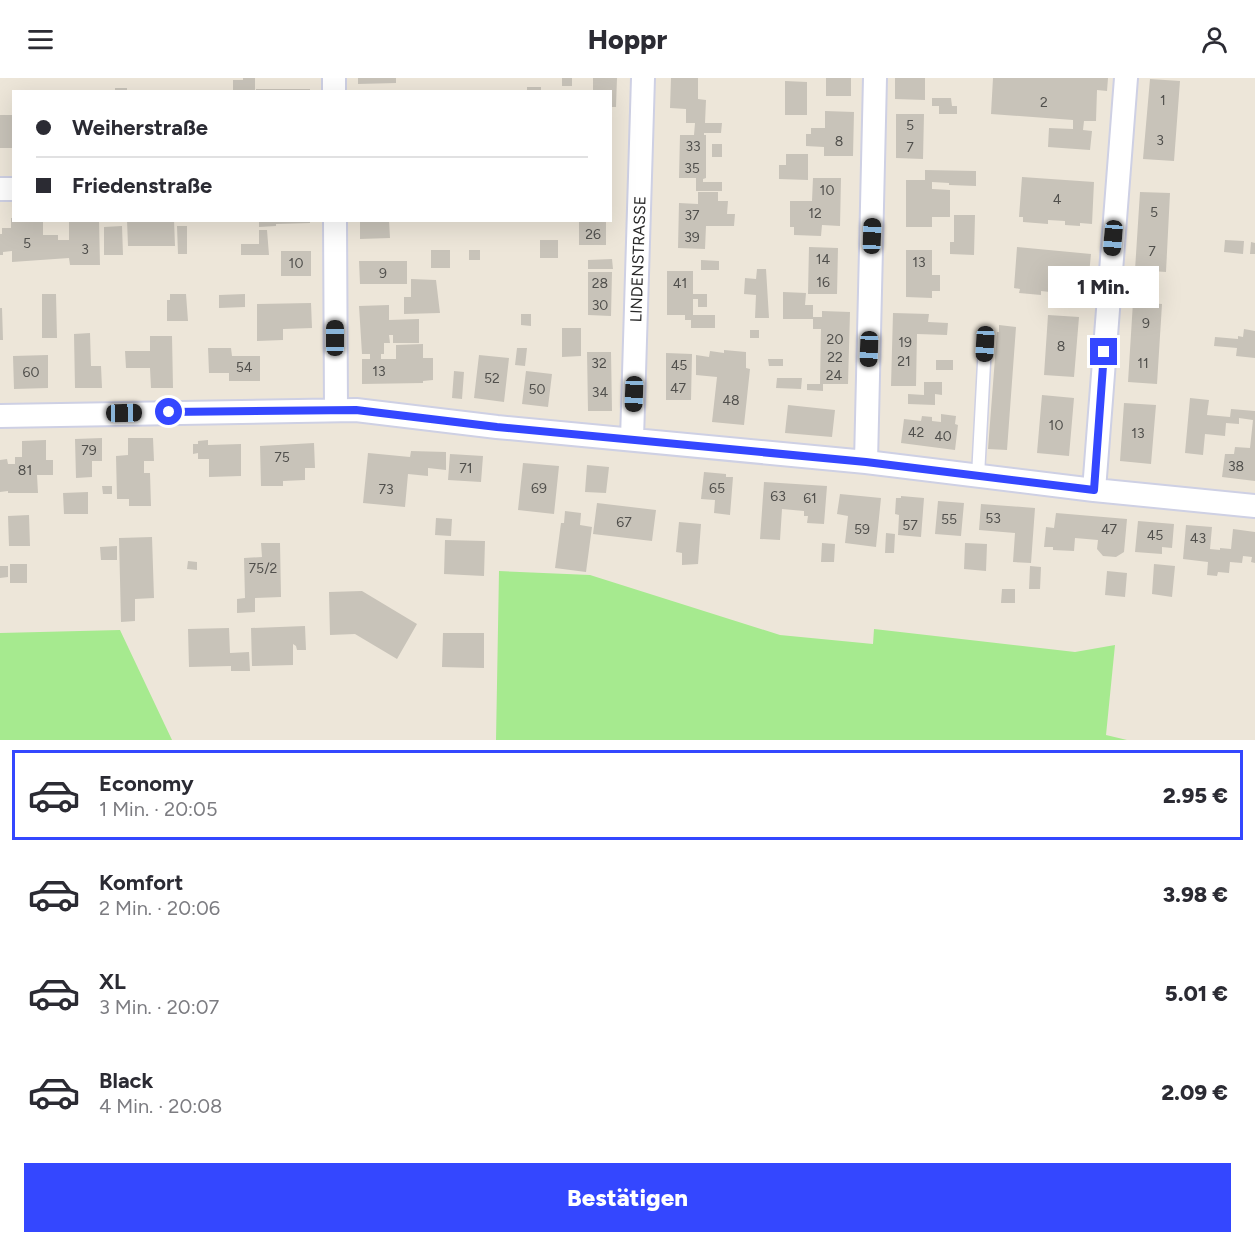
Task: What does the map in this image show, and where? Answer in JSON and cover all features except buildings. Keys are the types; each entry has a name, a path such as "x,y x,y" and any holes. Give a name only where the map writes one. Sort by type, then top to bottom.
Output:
{"street":[{"name":"LINDENSTRASSE","path":"632,439 643,78"},
{"path":"866,462 875,78"},
{"path":"1094,490 1126,78"},
{"path":"335,222 336,409"},
{"path":"0,416 336,409 746,452 866,462 1094,490 1255,506"}],"lane":[{"path":"978,476 985,344"}],"green space":[{"path":"499,571 590,575 780,635 873,644 874,629 1075,652 1115,645 1106,735 1127,740 496,740"},
{"path":"120,630 172,740 0,740 0,633"}],"route":[{"path":"169,412 356,410 497,427 866,462 1094,490 1104,352"}]}
